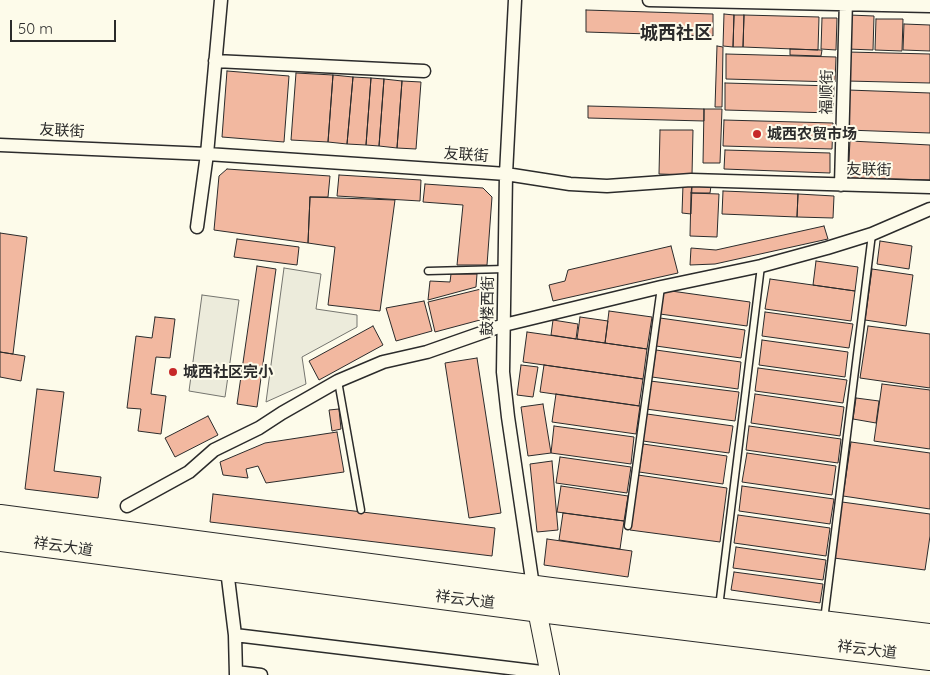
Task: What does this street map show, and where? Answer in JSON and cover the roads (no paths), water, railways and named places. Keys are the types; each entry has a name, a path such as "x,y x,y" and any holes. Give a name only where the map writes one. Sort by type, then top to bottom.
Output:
{"highway":[{"name":"祥云大道","path":"0,517 930,658"},
{"name":"祥云大道","path":"0,539 227,570 535,599 718,611 930,636"}],"street":[{"path":"196,227 207,154 221,0"},
{"name":"鼓楼西街","path":"515,0 506,174 503,372 535,599"},
{"path":"649,0 846,2 930,6"},
{"name":"福顺街","path":"841,185 846,2"},
{"path":"215,61 424,70"},
{"name":"友联街","path":"0,145 207,154 506,174 570,184 607,186 691,180 930,187"},
{"path":"127,506 189,472 214,450 259,428 338,381 383,362 427,352 504,325 661,287 761,266 827,248 872,234 930,209"},
{"path":"227,570 235,636 236,673 261,675"},
{"path":"235,636 550,674 535,599"}],"lane":[{"path":"824,623 872,234"},
{"path":"718,611 761,266"},
{"path":"428,271 505,269"},
{"path":"628,526 661,287"},
{"path":"338,381 362,510"}],"place":[{"name":"城西农贸市场","path":"757,134"},
{"name":"城西社区完小","path":"173,372"}],"district":[{"name":"城西社区","path":"676,34"}]}
